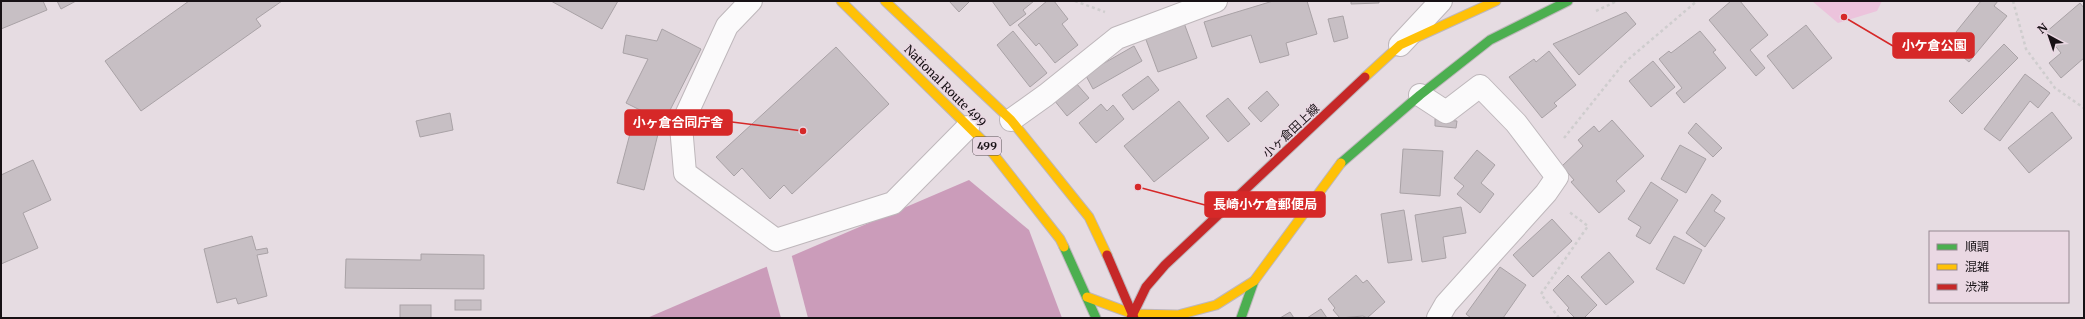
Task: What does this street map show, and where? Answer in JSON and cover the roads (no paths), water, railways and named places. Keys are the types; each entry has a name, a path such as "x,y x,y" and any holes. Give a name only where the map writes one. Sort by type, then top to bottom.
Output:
{"main road":[{"name":"National Route 499","path":"841,1 984,142 1060,239 1096,318"},
{"name":"National Route 499","path":"885,1 1011,120 1089,217 1126,296 1133,317"},
{"name":"小ヶ倉田上線","path":"1133,317 1146,287 1164,265 1400,45 1496,1"},
{"path":"1241,318 1254,280 1344,158 1420,95 1490,40 1568,1"},
{"path":"1087,297 1133,317 1178,315 1216,305 1254,280"}],"street":[{"path":"751,1 727,26 681,126 685,173 776,240 893,203 968,126"},
{"path":"1011,120 1046,95 1117,38 1216,1"},
{"path":"1400,45 1441,1"},
{"path":"1420,95 1446,112 1480,86 1516,123 1546,160 1557,177 1546,193 1446,304 1438,318"}],"place":[{"name":"小ケ倉公園","path":"1844,17"},
{"name":"小ヶ倉合同庁舎","path":"803,131"},
{"name":"長崎小ケ倉郵便局","path":"1138,187"}]}
